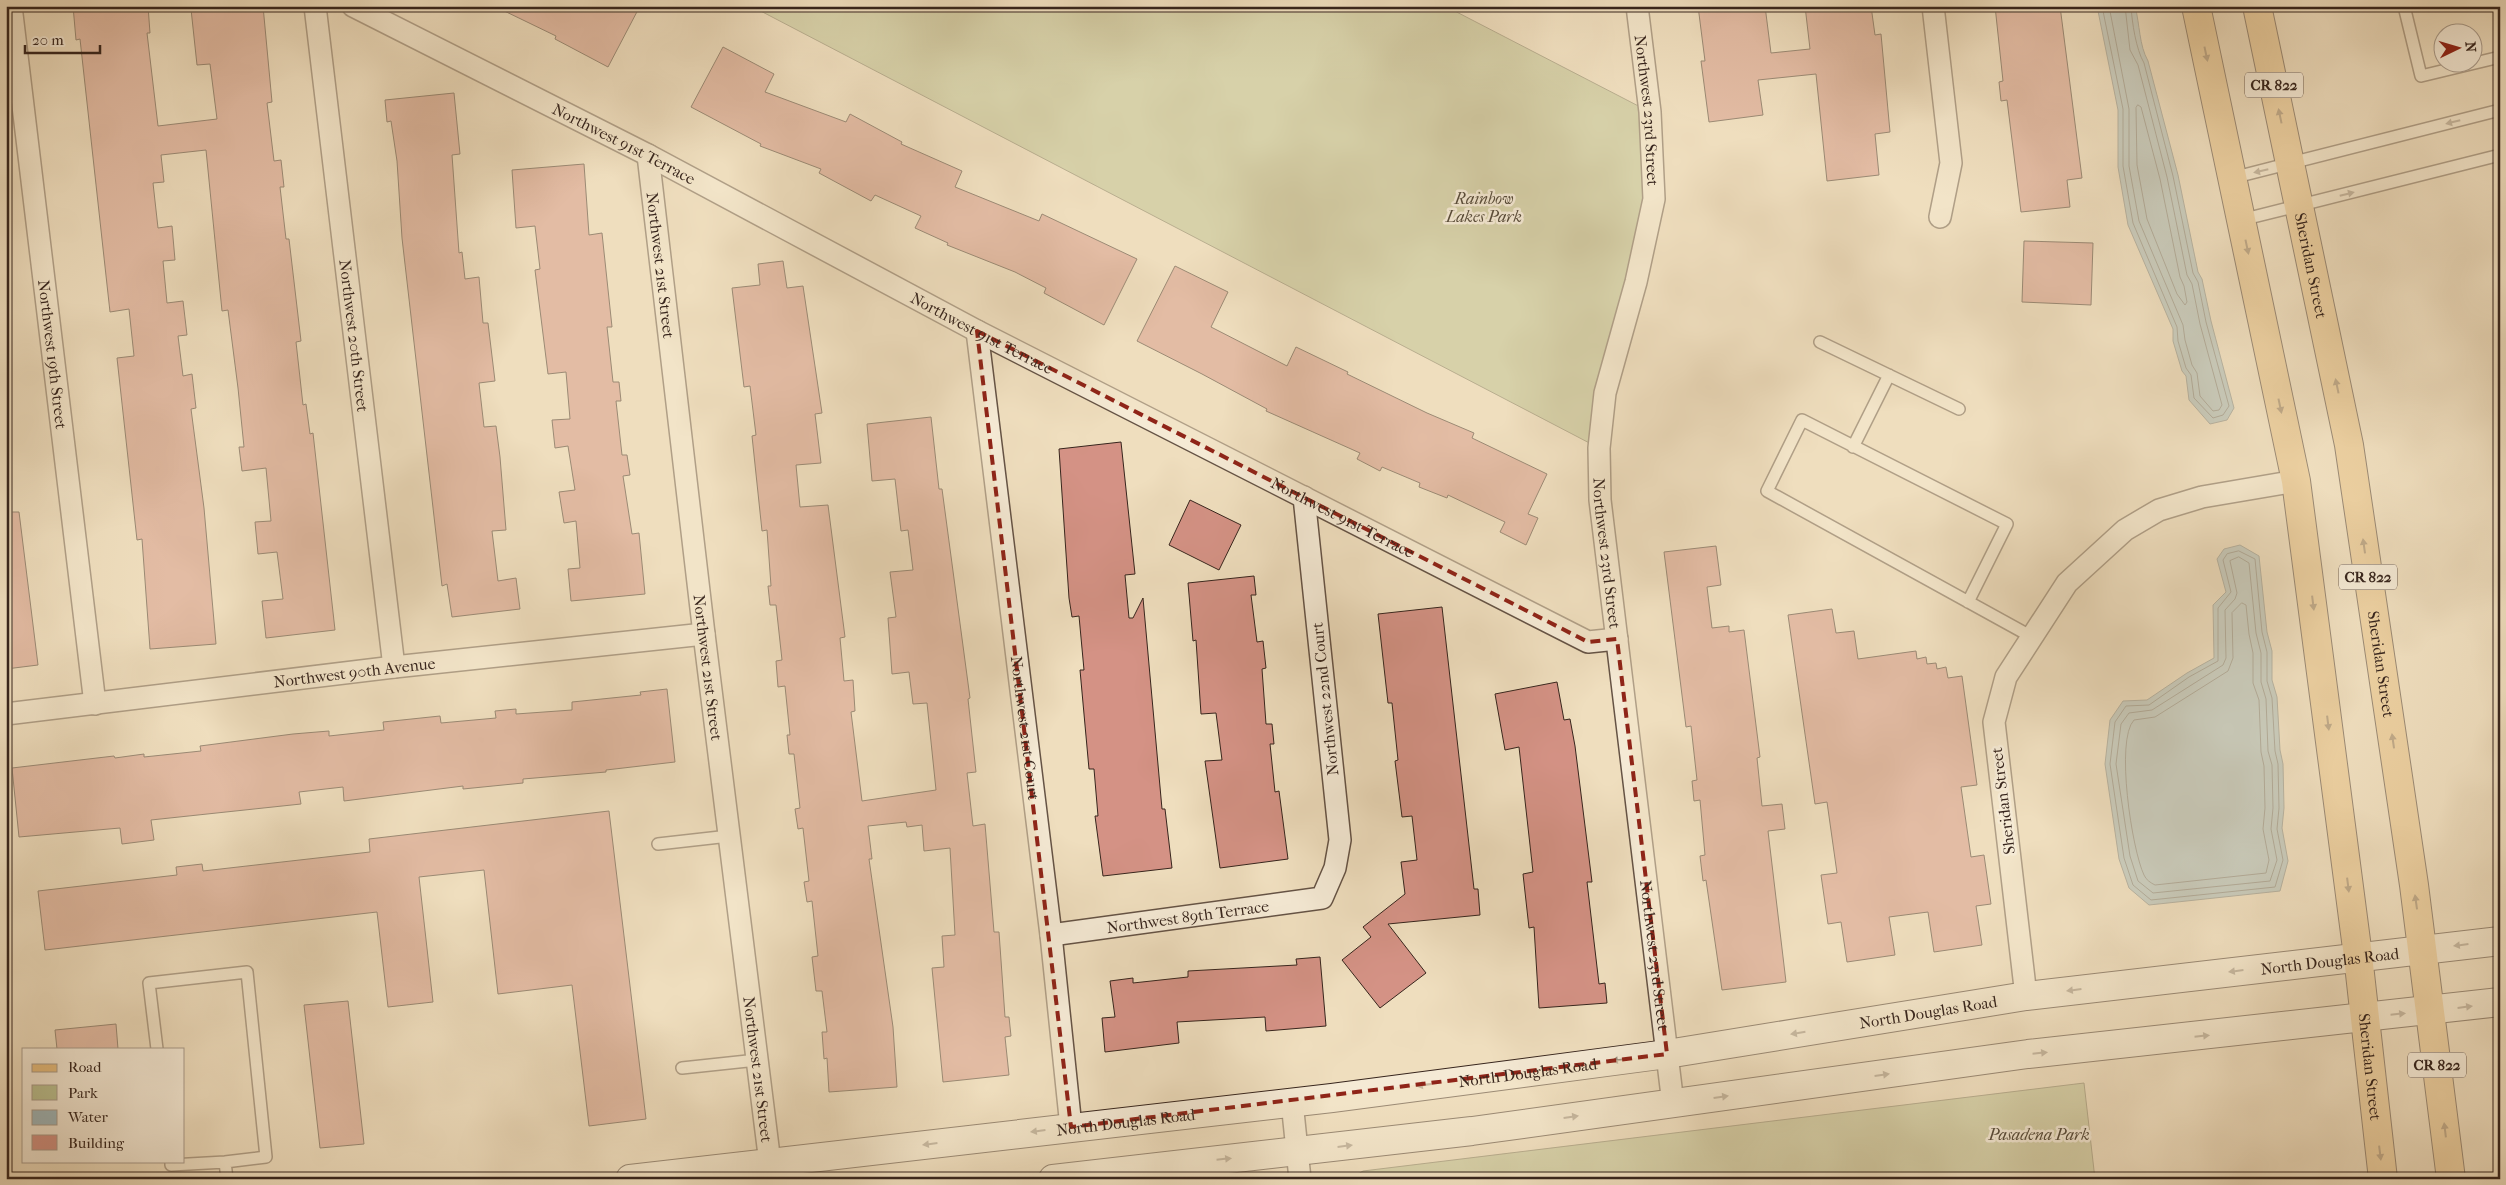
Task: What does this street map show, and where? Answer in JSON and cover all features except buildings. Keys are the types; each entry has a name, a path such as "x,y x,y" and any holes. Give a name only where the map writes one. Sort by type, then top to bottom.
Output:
{"main road":[{"name":"Sheridan Street","path":"2196,6 2296,481 2358,956 2384,1179"},
{"name":"Sheridan Street","path":"2257,6 2349,445 2423,950 2451,1179"},
{"name":"North Douglas Road","path":"630,1179 771,1171 1071,1127 1292,1102 1667,1054 2026,996 2500,941"},
{"path":"1053,1179 1296,1152 1673,1104 2028,1054 2500,1002"}],"street":[{"name":"Northwest 19th Street","path":"11,6 95,704"},
{"name":"Northwest 20th Street","path":"315,6 394,667"},
{"name":"Northwest 91st Terrace","path":"353,6 648,156 977,331 1588,642 1617,639"},
{"name":"Northwest 23rd Street","path":"1637,6 1650,112 1654,199 1636,282 1605,393 1599,448 1600,500 1673,1104"},
{"path":"1933,6 1950,163 1940,217"},
{"name":"Northwest 21st Street","path":"648,156 704,634 771,1171"},
{"name":"Northwest 21st Court","path":"977,331 1051,935 1071,1127"},
{"name":"Sheridan Street","path":"2026,996 1994,722 2006,677 2067,583 2124,530 2159,510 2202,497 2296,481"},
{"name":"Northwest 22nd Court","path":"1304,497 1340,840 1335,868 1322,898"},
{"name":"Northwest 90th Avenue","path":"6,714 394,667 704,634"},
{"name":"Northwest 89th Terrace","path":"1051,935 1322,898"},
{"path":"1292,1102 1300,1179"}],"lane":[{"path":"2404,6 2421,76 2500,57"},
{"path":"2232,178 2500,110"},
{"path":"2241,220 2500,154"},
{"path":"1820,342 1958,409"},
{"path":"1853,447 1888,375"},
{"path":"1968,602 2007,524 1802,420 1767,491 1968,602 2032,637"},
{"path":"658,844 729,836"},
{"path":"157,1048 149,983 247,972 266,1157 225,1162 171,1165 171,1162"},
{"path":"682,1068 757,1060"},
{"path":"225,1162 226,1179"}],"highlighted area":[{"path":"977,331 1588,642 1617,639 1667,1054 1071,1127"}],"green space":[{"name":"Rainbow Lakes Park","path":"751,6 1445,6 1650,112 1653,166 1599,448"},
{"name":"Pasadena Park","path":"2084,1083 2095,1179 1350,1179 1363,1171"}],"water":[{"path":"2097,6 2135,6 2143,48 2178,175 2198,272 2202,279 2234,408 2227,420 2210,424 2189,400 2186,376 2182,371 2173,341 2173,329 2128,225 2118,167 2118,110"},
{"path":"2240,545 2259,556 2267,632 2272,651 2272,680 2277,697 2280,750 2283,764 2284,808 2282,828 2288,861 2280,891 2149,905 2129,888 2119,859 2105,764 2110,720 2123,701 2147,700 2187,673 2214,658 2213,605 2226,592 2217,559 2224,549"}]}
